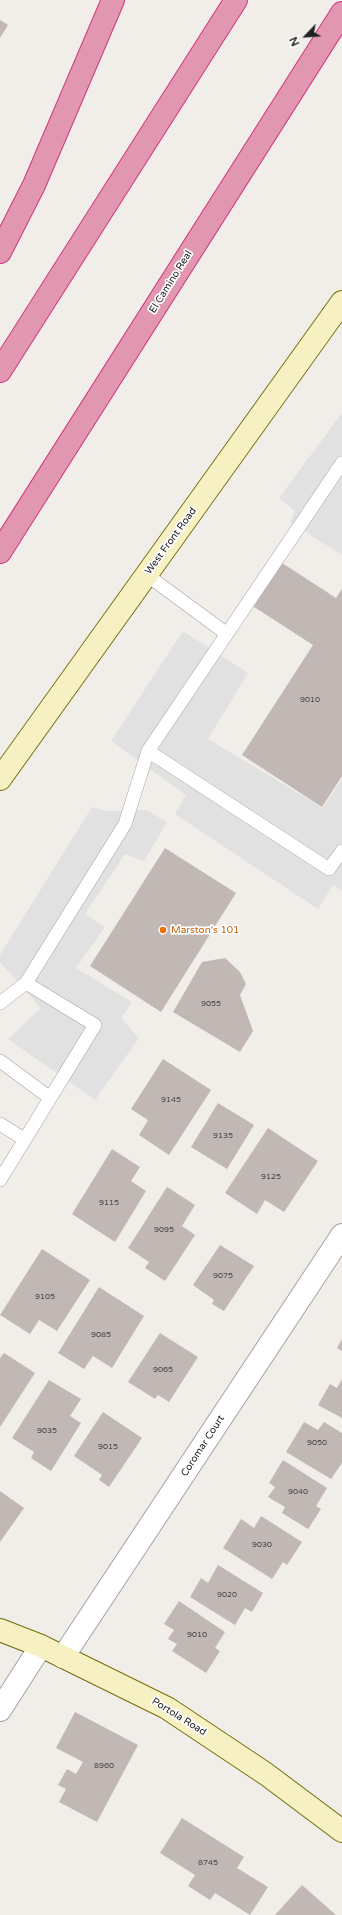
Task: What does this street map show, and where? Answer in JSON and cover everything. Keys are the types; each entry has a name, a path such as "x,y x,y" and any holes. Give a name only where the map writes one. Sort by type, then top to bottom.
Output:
{"highway":[{"path":"0,252 34,186 113,0"},
{"path":"0,371 236,0"},
{"name":"El Camino Real","path":"0,552 342,13"}],"street":[{"name":"West Front Road","path":"0,780 342,302"},
{"name":"Coromar Court","path":"63,1657 342,1234"},
{"name":"Portola Road","path":"0,1630 40,1646 167,1708 266,1774 342,1831"},
{"path":"0,1710 40,1646"}],"lane":[{"path":"0,1002 26,983 125,824 148,751 342,462"},
{"path":"146,575 227,634"},
{"path":"148,751 329,869 342,851"},
{"path":"0,1180 95,1025 26,983"},
{"path":"0,1061 50,1098"},
{"path":"0,1124 24,1139"}],"shaded area":[{"path":"342,413 342,555 290,522 295,511 279,498"},
{"path":"183,631 248,673 208,739 323,808 342,779 342,891 333,885 318,909 175,814 186,795 111,741"},
{"path":"92,807 106,811 147,810 167,822 144,861 125,854 85,914 105,927 76,968 132,1002 121,1018 139,1038 95,1100 8,1039 41,1008 0,962 0,955"}],"building":[{"path":"0,20 8,25 0,38"},
{"path":"279,561 336,598 342,589 342,776 322,807 242,755 313,645 251,605"},
{"name":"Marston's 101","path":"165,848 236,893 161,1012 90,966"},
{"path":"225,958 240,972 246,984 240,995 253,1031 240,1052 173,1012 202,962"},
{"path":"163,1059 211,1090 169,1155 139,1135 148,1120 131,1109"},
{"path":"218,1103 254,1125 227,1169 191,1147"},
{"path":"268,1128 318,1161 284,1212 265,1200 257,1214 225,1193"},
{"path":"112,1149 140,1167 131,1181 146,1191 115,1242 72,1214"},
{"path":"167,1187 195,1205 182,1226 195,1235 165,1281 145,1268 149,1262 128,1248"},
{"path":"220,1245 254,1266 224,1311 212,1304 214,1300 193,1285"},
{"path":"42,1249 90,1280 57,1331 39,1320 30,1334 0,1315"},
{"path":"99,1287 144,1316 112,1368 93,1356 84,1369 58,1353"},
{"path":"160,1333 198,1357 169,1402 158,1395 155,1399 128,1382"},
{"path":"342,1339 342,1351 337,1348"},
{"path":"4,1353 35,1373 0,1427 0,1358"},
{"path":"342,1379 342,1418 318,1405 330,1384 337,1388"},
{"path":"49,1380 81,1399 70,1416 81,1423 51,1471 31,1458 34,1452 12,1438"},
{"path":"103,1412 142,1438 109,1487 99,1480 102,1475 74,1456"},
{"path":"304,1422 318,1430 324,1422 342,1433 342,1463 331,1479 286,1452"},
{"path":"283,1460 327,1488 316,1506 321,1509 308,1529 282,1513 285,1507 268,1497 275,1487 269,1483"},
{"path":"0,1491 24,1508 0,1542"},
{"path":"261,1516 302,1542 287,1565 283,1562 272,1579 223,1548 241,1519 254,1528"},
{"path":"218,1565 263,1593 252,1612 245,1608 235,1625 190,1597 201,1578 208,1583"},
{"path":"179,1601 225,1632 215,1648 220,1651 206,1673 172,1651 177,1644 168,1639 174,1630 164,1624"},
{"path":"75,1712 138,1745 97,1822 59,1802 66,1789 58,1785 67,1769 76,1774 83,1762 56,1748"},
{"path":"182,1818 244,1857 237,1868 268,1887 250,1915 215,1893 210,1900 188,1886 195,1875 160,1853"},
{"path":"302,1885 336,1915 275,1915"}],"place":[{"name":"Marston's 101","path":"163,930"}]}
